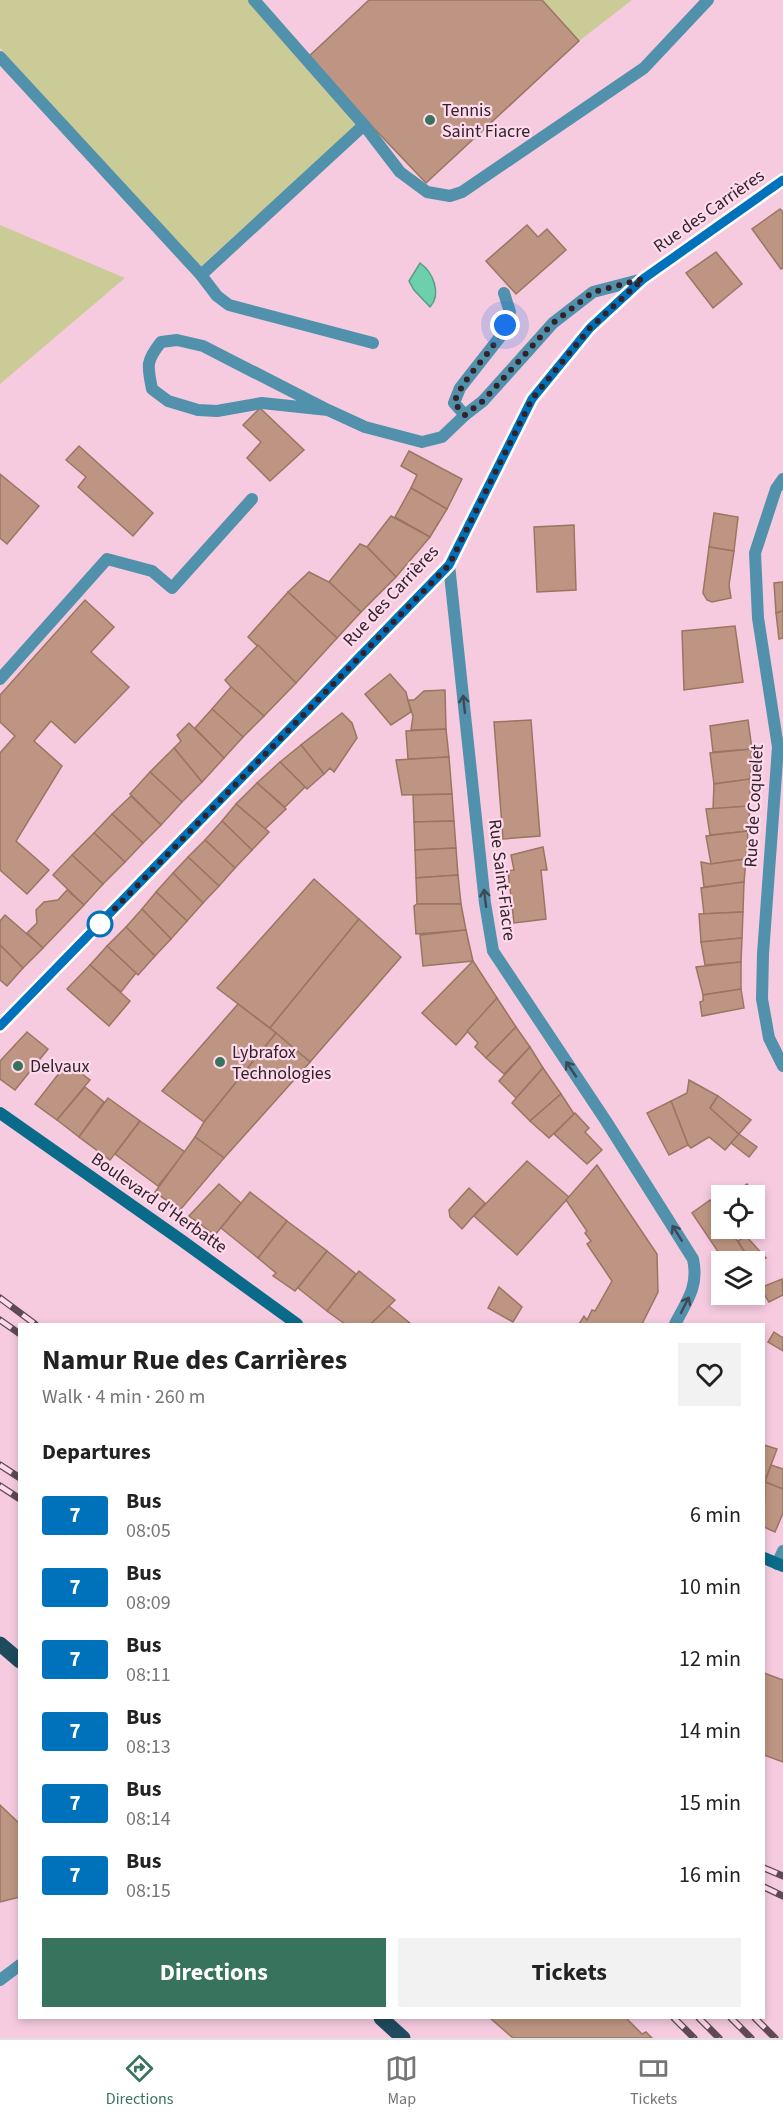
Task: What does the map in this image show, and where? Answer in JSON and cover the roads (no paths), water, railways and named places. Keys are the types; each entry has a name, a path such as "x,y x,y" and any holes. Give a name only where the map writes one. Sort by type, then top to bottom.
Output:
{"main road":[{"path":"0,1644 18,1659"},
{"path":"382,2019 403,2038"}],"street":[{"path":"254,0 364,125 400,172 427,192 450,196 462,192 644,68 708,0"},
{"path":"0,57 201,275 217,296 229,305 373,343"},
{"path":"201,275 364,125"},
{"name":"Rue des Carrières","path":"0,1026 449,565 532,399 590,328 643,279 783,180"},
{"path":"328,410 262,403 217,411 198,410 168,401 152,389 149,357 161,342 177,340 203,346 365,427 422,442 442,438 483,401 553,323 593,292 643,279"},
{"path":"465,415 454,403 460,388 500,337 510,312 504,293"},
{"name":"Rue de Coquelet","path":"783,479 776,489 755,553 758,618 778,747 763,954 762,999 769,1038 783,1066"},
{"path":"0,680 106,559 152,571 172,588 252,499"},
{"name":"Rue Saint-Fiacre","path":"449,565 485,903 493,951 606,1121 693,1259 696,1272 694,1286 676,1323"},
{"name":"Boulevard d'Herbatte","path":"0,1113 296,1323"},
{"path":"765,1558 780,1565 783,1551"},
{"path":"0,1980 18,1966"}],"railway":[{"path":"0,1298 34,1323"},
{"path":"0,1320 18,1333"},
{"path":"0,1465 18,1477"},
{"path":"0,1486 18,1498"},
{"path":"765,1868 783,1876"},
{"path":"765,1887 783,1896"},
{"path":"675,2019 694,2038"},
{"path":"700,2019 719,2038"},
{"path":"732,2019 751,2038"},
{"path":"756,2019 775,2038"}],"place":[{"name":"Tennis Saint Fiacre","path":"430,120"},
{"name":"Lybrafox Technologies","path":"220,1062"},
{"name":"Delvaux","path":"18,1066"}]}
